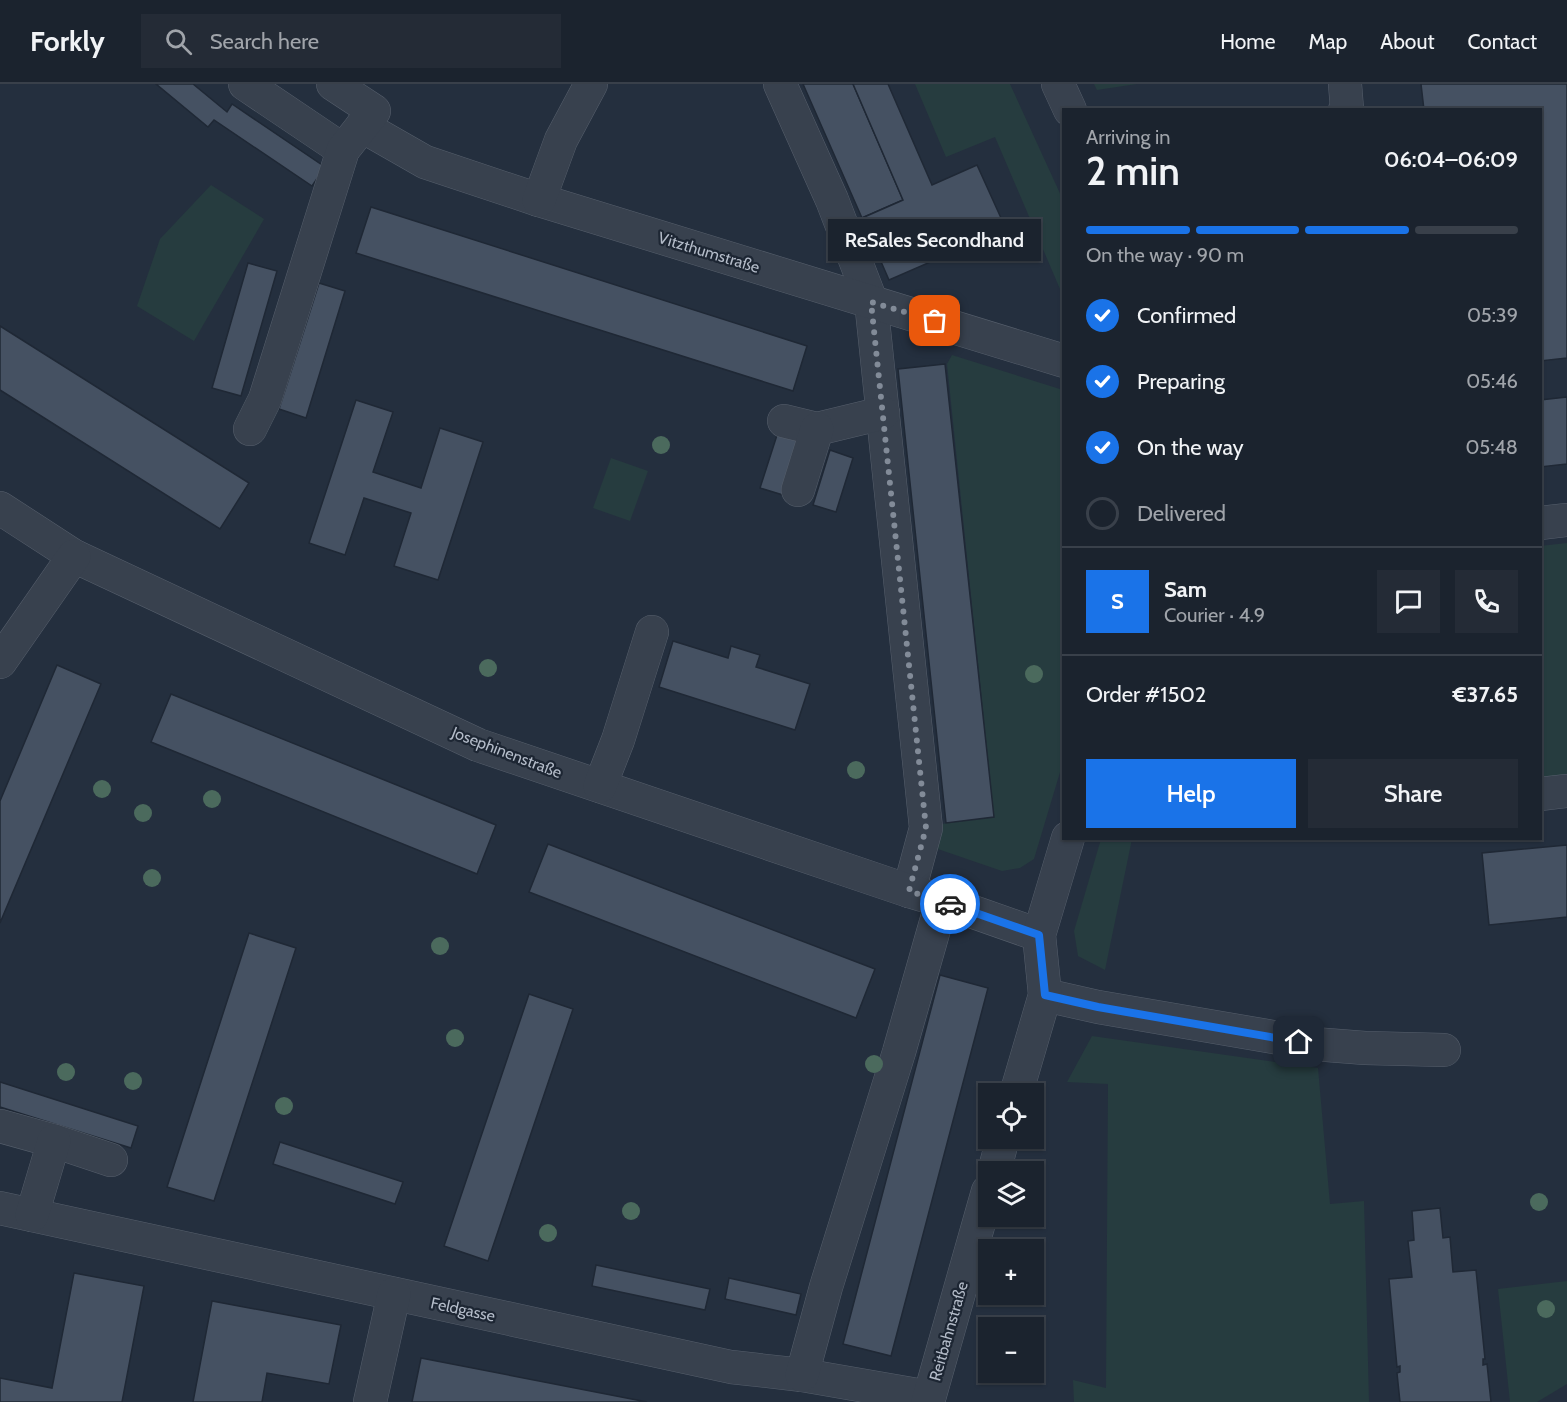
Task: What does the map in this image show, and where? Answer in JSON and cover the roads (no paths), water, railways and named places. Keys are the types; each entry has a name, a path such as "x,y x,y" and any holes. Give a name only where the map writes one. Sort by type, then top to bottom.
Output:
{"street":[{"name":"Vitzthumstraße","path":"245,84 353,138 540,200 1062,360"},
{"path":"250,429 265,399 353,138 374,111 333,84"},
{"path":"540,200 561,140 591,84"},
{"path":"780,84 832,200 871,302 926,828 909,891"},
{"path":"1058,84 1069,108"},
{"path":"1345,84 1347,108"},
{"path":"784,421 817,429 883,413"},
{"path":"798,490 817,429"},
{"name":"Josephinenstraße","path":"0,508 74,556 478,745 1039,935"},
{"path":"1542,523 1567,520"},
{"path":"0,662 74,556"},
{"path":"600,786 618,740 652,632"},
{"path":"1542,794 1567,791"},
{"path":"1019,1083 1045,995 1039,935 1067,840"},
{"path":"802,1375 815,1285 899,1052 942,901"},
{"path":"1045,995 1098,1007 1314,1044 1444,1050"},
{"path":"0,1126 111,1160"},
{"path":"32,1215 54,1141"},
{"name":"Feldgasse","path":"0,1208 731,1366 802,1375 928,1400"},
{"name":"Reitbahnstraße","path":"928,1400 978,1226"},
{"path":"370,1402 393,1294"}],"place":[{"name":"ReSales Secondhand","path":"935,321"}]}
